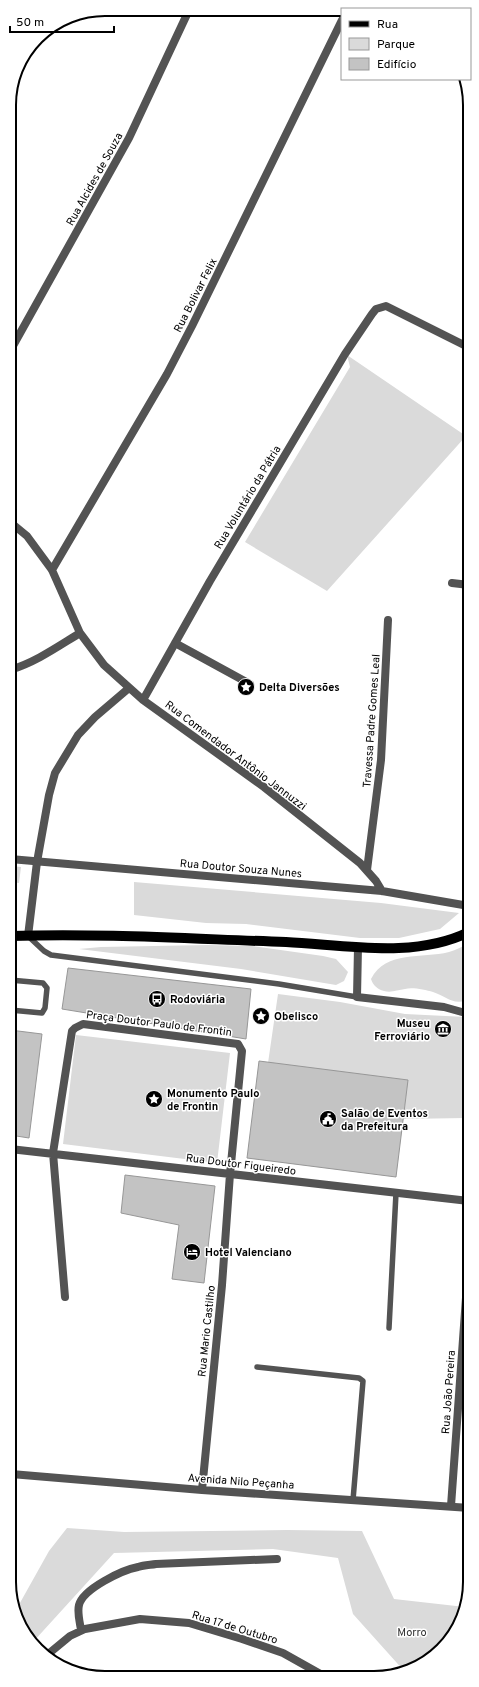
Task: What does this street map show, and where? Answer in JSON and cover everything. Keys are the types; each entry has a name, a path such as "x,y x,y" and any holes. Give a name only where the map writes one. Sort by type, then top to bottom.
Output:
{"main road":[{"path":"16,936 90,935 306,943 358,947 426,946 463,935"}],"street":[{"name":"Rua Alcides de Souza","path":"16,343 129,138 185,16"},
{"name":"Rua Bolivar Felix","path":"52,570 174,360 236,238 341,22"},
{"name":"Rua Voluntário da Pátria","path":"143,700 345,354 376,309 386,306 463,344"},
{"name":"Rua Comendador Antônio Jannuzzi","path":"16,527 27,536 52,570 80,633 94,654 143,700 264,787 367,870 382,892"},
{"path":"452,583 463,585"},
{"name":"Travessa Padre Gomes Leal","path":"367,870 381,760 388,620"},
{"path":"16,668 37,659 80,633"},
{"path":"175,643 250,684"},
{"path":"28,936 37,862 49,795 55,773 78,736 95,716 129,688"},
{"name":"Rua Doutor Souza Nunes","path":"16,859 37,862 382,892 463,905"},
{"path":"358,947 357,997 444,1007 463,1012"},
{"name":"Praça Doutor Paulo de Frontin","path":"53,1153 72,1031 83,1024 238,1044 242,1051 230,1174"},
{"name":"Rua Doutor Figueiredo","path":"16,1150 463,1200"},
{"path":"53,1153 65,1297"},
{"name":"Rua Mario Castilho","path":"202,1490 222,1285 230,1174"},
{"name":"Rua João Pereira","path":"451,1506 463,1339"},
{"name":"Avenida Nilo Peçanha","path":"16,1474 202,1490 463,1507"},
{"path":"81,1630 78,1610 79,1604 84,1596 93,1588 120,1573 136,1567 156,1564 278,1559"},
{"name":"Rua 17 de Outubro","path":"50,1652 70,1636 81,1630 99,1625 140,1619 189,1623 283,1653 315,1671"}],"lane":[{"path":"28,936 44,951 51,955 279,984 357,997"},
{"path":"16,981 43,983 47,988 45,1008 42,1013 16,1011"},
{"path":"389,1328 396,1193"},
{"path":"257,1367 359,1378 363,1381 353,1500"}],"green space":[{"path":"347,355 463,434 463,439 327,591 245,542 350,367"},
{"path":"16,867 21,867 19,883 16,883"},
{"path":"134,882 381,903 459,913 440,929 399,938 360,938 246,924 206,923 134,915"},
{"path":"208,945 252,946 323,956 336,959 348,972 344,981 336,985 241,969 79,949 101,947"},
{"path":"463,946 463,1001 452,1001 433,992 419,989 408,988 387,992 379,989 371,979 378,970 395,960 406,957 439,954"},
{"path":"278,994 340,1002 405,1014 463,1017 463,1118 404,1119 407,1080 268,1063"},
{"path":"76,1035 230,1053 217,1163 63,1144"},
{"name":"Morro","path":"67,1528 124,1532 287,1530 362,1531 394,1599 459,1606 451,1626 441,1641 423,1656 413,1662 400,1667 353,1614 338,1558 273,1549 114,1553 36,1638 25,1621 19,1604 49,1551"}],"building":[{"name":"Rodoviária","path":"68,968 251,989 246,1039 62,1009"},
{"path":"16,1031 42,1034 29,1138 16,1136"},
{"name":"Salão de Eventos da Prefeitura","path":"259,1061 408,1080 396,1177 247,1158"},
{"name":"Hotel Valenciano","path":"125,1175 215,1186 204,1283 172,1279 179,1225 121,1213"}],"place":[{"name":"Delta Diversões","path":"246,687"},
{"name":"Rodoviária","path":"157,999"},
{"name":"Obelisco","path":"261,1016"},
{"name":"Museu Ferroviário","path":"443,1029"},
{"name":"Monumento Paulo de Frontin","path":"154,1099"},
{"name":"Salão de Eventos da Prefeitura","path":"328,1119"},
{"name":"Hotel Valenciano","path":"192,1252"}]}
